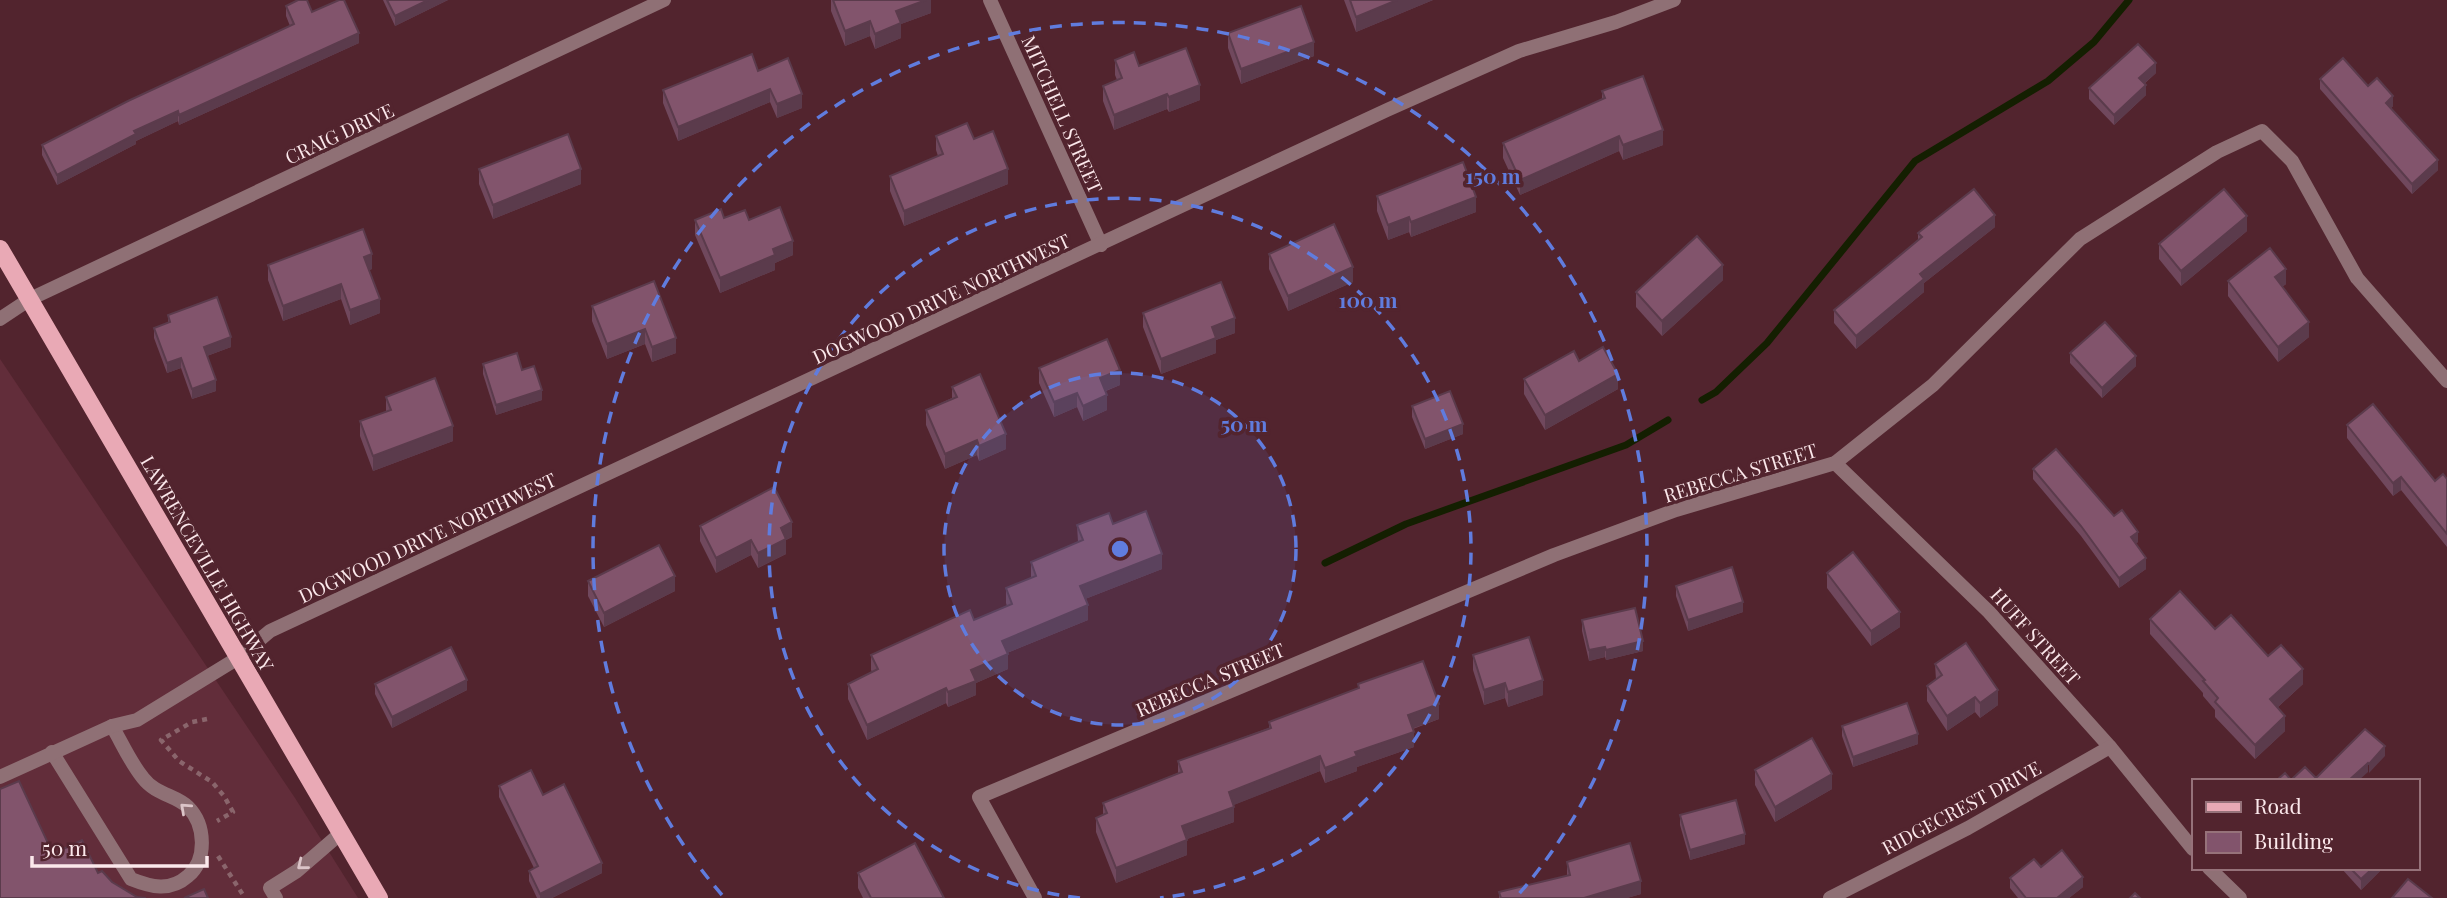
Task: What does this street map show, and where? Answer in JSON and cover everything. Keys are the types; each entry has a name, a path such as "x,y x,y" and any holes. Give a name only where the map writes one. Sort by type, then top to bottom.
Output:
{"main road":[{"name":"LAWRENCEVILLE HIGHWAY","path":"0,249 379,898"}],"street":[{"name":"CRAIG DRIVE","path":"0,319 30,299 664,0"},
{"name":"MITCHELL STREET","path":"990,0 1101,245"},
{"name":"DOGWOOD DRIVE NORTHWEST","path":"0,777 113,726 138,720 237,658 270,631 1387,110 1519,51 1616,22 1674,0"},
{"name":"REBECCA STREET","path":"1035,898 979,797 1554,555 1676,510 1835,463 1933,385 2080,239 2217,152 2262,131 2292,161 2357,278 2447,381"},
{"name":"HUFF STREET","path":"1835,463 1989,612 2110,747 2192,848"},
{"path":"52,752 131,879 148,886 164,887 179,883 199,861 202,845 200,830 188,807 155,789 144,779 113,726"},
{"name":"RIDGECREST DRIVE","path":"1830,898 1968,828 2110,747"},
{"path":"276,898 270,888 296,871 341,833"},
{"path":"2211,870 2239,898"}],"path":[{"path":"218,855 245,898"}],"shaded area":[{"path":"0,359 295,798 358,898 0,898"}],"building":[{"path":"298,0 307,0 312,12 344,0 359,33 179,115 178,111 134,131 136,134 57,175 42,145 128,101 294,24 286,6"},
{"path":"387,0 428,0 395,16"},
{"path":"833,0 926,0 896,11 901,23 875,34 870,21 845,31"},
{"path":"1350,0 1397,0 1356,17"},
{"path":"1301,6 1314,42 1241,69 1228,33"},
{"path":"2138,44 2156,63 2139,78 2146,85 2114,115 2089,88"},
{"path":"1186,48 1200,85 1169,97 1167,94 1114,115 1103,86 1122,78 1115,60 1134,52 1139,66"},
{"path":"752,54 758,71 788,58 802,94 777,104 770,89 678,127 663,90"},
{"path":"2343,58 2368,86 2377,78 2393,96 2386,103 2438,160 2412,184 2320,79"},
{"path":"1643,76 1663,130 1623,145 1619,136 1520,180 1503,143 1605,98 1602,91"},
{"path":"967,123 974,139 993,131 1008,169 904,211 890,176 943,154 936,136"},
{"path":"568,134 581,169 493,205 479,169"},
{"path":"1463,162 1476,197 1411,222 1409,217 1388,225 1377,196"},
{"path":"1974,189 1995,215 1920,274 1924,279 1856,336 1834,310 1922,237 1918,233"},
{"path":"2224,189 2247,216 2181,271 2159,244"},
{"path":"780,207 793,241 773,249 775,255 720,278 695,220 721,209 724,218 745,210 749,220"},
{"path":"1334,224 1353,267 1288,296 1269,254"},
{"path":"363,229 372,254 364,257 380,299 350,310 341,284 283,306 268,265"},
{"path":"1697,236 1723,265 1662,321 1636,292"},
{"path":"2270,248 2286,269 2275,277 2309,322 2278,347 2228,281"},
{"path":"654,281 676,338 652,347 645,329 607,344 592,306"},
{"path":"1221,282 1235,318 1212,327 1216,338 1161,359 1143,313"},
{"path":"217,297 231,337 204,347 216,380 192,389 181,358 167,363 154,328 170,322 168,315"},
{"path":"2105,322 2136,356 2102,388 2070,353"},
{"path":"1107,339 1120,370 1100,378 1107,395 1083,406 1077,393 1054,402 1039,368"},
{"path":"1603,347 1618,374 1545,415 1524,379 1574,351 1579,361"},
{"path":"517,353 522,370 534,366 542,390 496,405 483,364"},
{"path":"980,374 1006,434 979,446 977,440 945,454 926,410 957,397 952,387"},
{"path":"435,378 453,426 373,456 360,421 391,410 386,397"},
{"path":"1450,391 1463,424 1425,439 1412,406"},
{"path":"2373,404 2435,481 2443,474 2447,479 2447,534 2401,477 2393,483 2347,425"},
{"path":"2056,449 2114,516 2122,510 2138,532 2131,537 2146,558 2119,578 2081,526 2033,469"},
{"path":"774,487 792,522 781,528 786,539 758,553 751,540 716,558 700,526"},
{"path":"1146,511 1162,554 1080,586 1088,605 1002,641 1008,654 971,670 976,681 948,692 946,688 867,725 848,684 878,669 871,655 970,610 974,620 1012,604 1006,588 1036,576 1031,562 1083,540 1077,525 1109,513 1113,524"},
{"path":"659,545 675,576 604,613 588,581"},
{"path":"1853,552 1900,612 1871,631 1827,573"},
{"path":"1732,567 1743,602 1688,620 1676,586"},
{"path":"2180,591 2215,629 2231,615 2268,656 2281,645 2303,669 2270,699 2285,716 2255,745 2215,702 2218,698 2203,681 2205,680 2150,619"},
{"path":"1635,608 1643,641 1606,650 1605,647 1589,650 1582,620"},
{"path":"1529,637 1543,680 1508,692 1505,683 1484,690 1473,655"},
{"path":"1966,643 1998,690 1980,703 1975,697 1947,716 1927,686 1942,675 1935,664"},
{"path":"451,647 467,680 392,717 375,684"},
{"path":"1423,661 1439,704 1408,715 1414,732 1355,752 1357,756 1325,768 1320,756 1229,792 1234,807 1182,826 1187,840 1116,868 1096,818 1107,813 1103,803 1182,772 1178,761 1271,728 1269,722 1359,688 1358,684"},
{"path":"1907,703 1918,734 1853,757 1842,726"},
{"path":"2365,729 2385,746 2350,779 2292,779 2305,767 2316,778"},
{"path":"1812,738 1832,774 1775,807 1755,770"},
{"path":"531,770 543,795 564,784 602,863 540,894 529,871 538,866 499,786"},
{"path":"2285,773 2290,779 2278,779"},
{"path":"19,781 53,854 82,840 98,873 102,871 112,882 137,897 146,898 0,898 0,789"},
{"path":"1736,800 1745,834 1690,850 1680,815"},
{"path":"915,843 944,898 871,898 858,873"},
{"path":"1630,843 1641,881 1584,898 1501,898 1499,892 1570,875 1567,862"},
{"path":"2062,850 2083,877 2057,898 2026,898 2010,878 2034,859 2041,867"},
{"path":"2352,870 2371,870 2361,879"},
{"path":"2408,879 2432,898 2392,898"},
{"path":"204,889 208,898 184,898"}],"waterway":[{"path":"1702,400 1716,392 1767,343 1915,161 2048,81 2094,42 2129,0"},
{"path":"1325,563 1406,524 1626,445 1668,420"}]}
